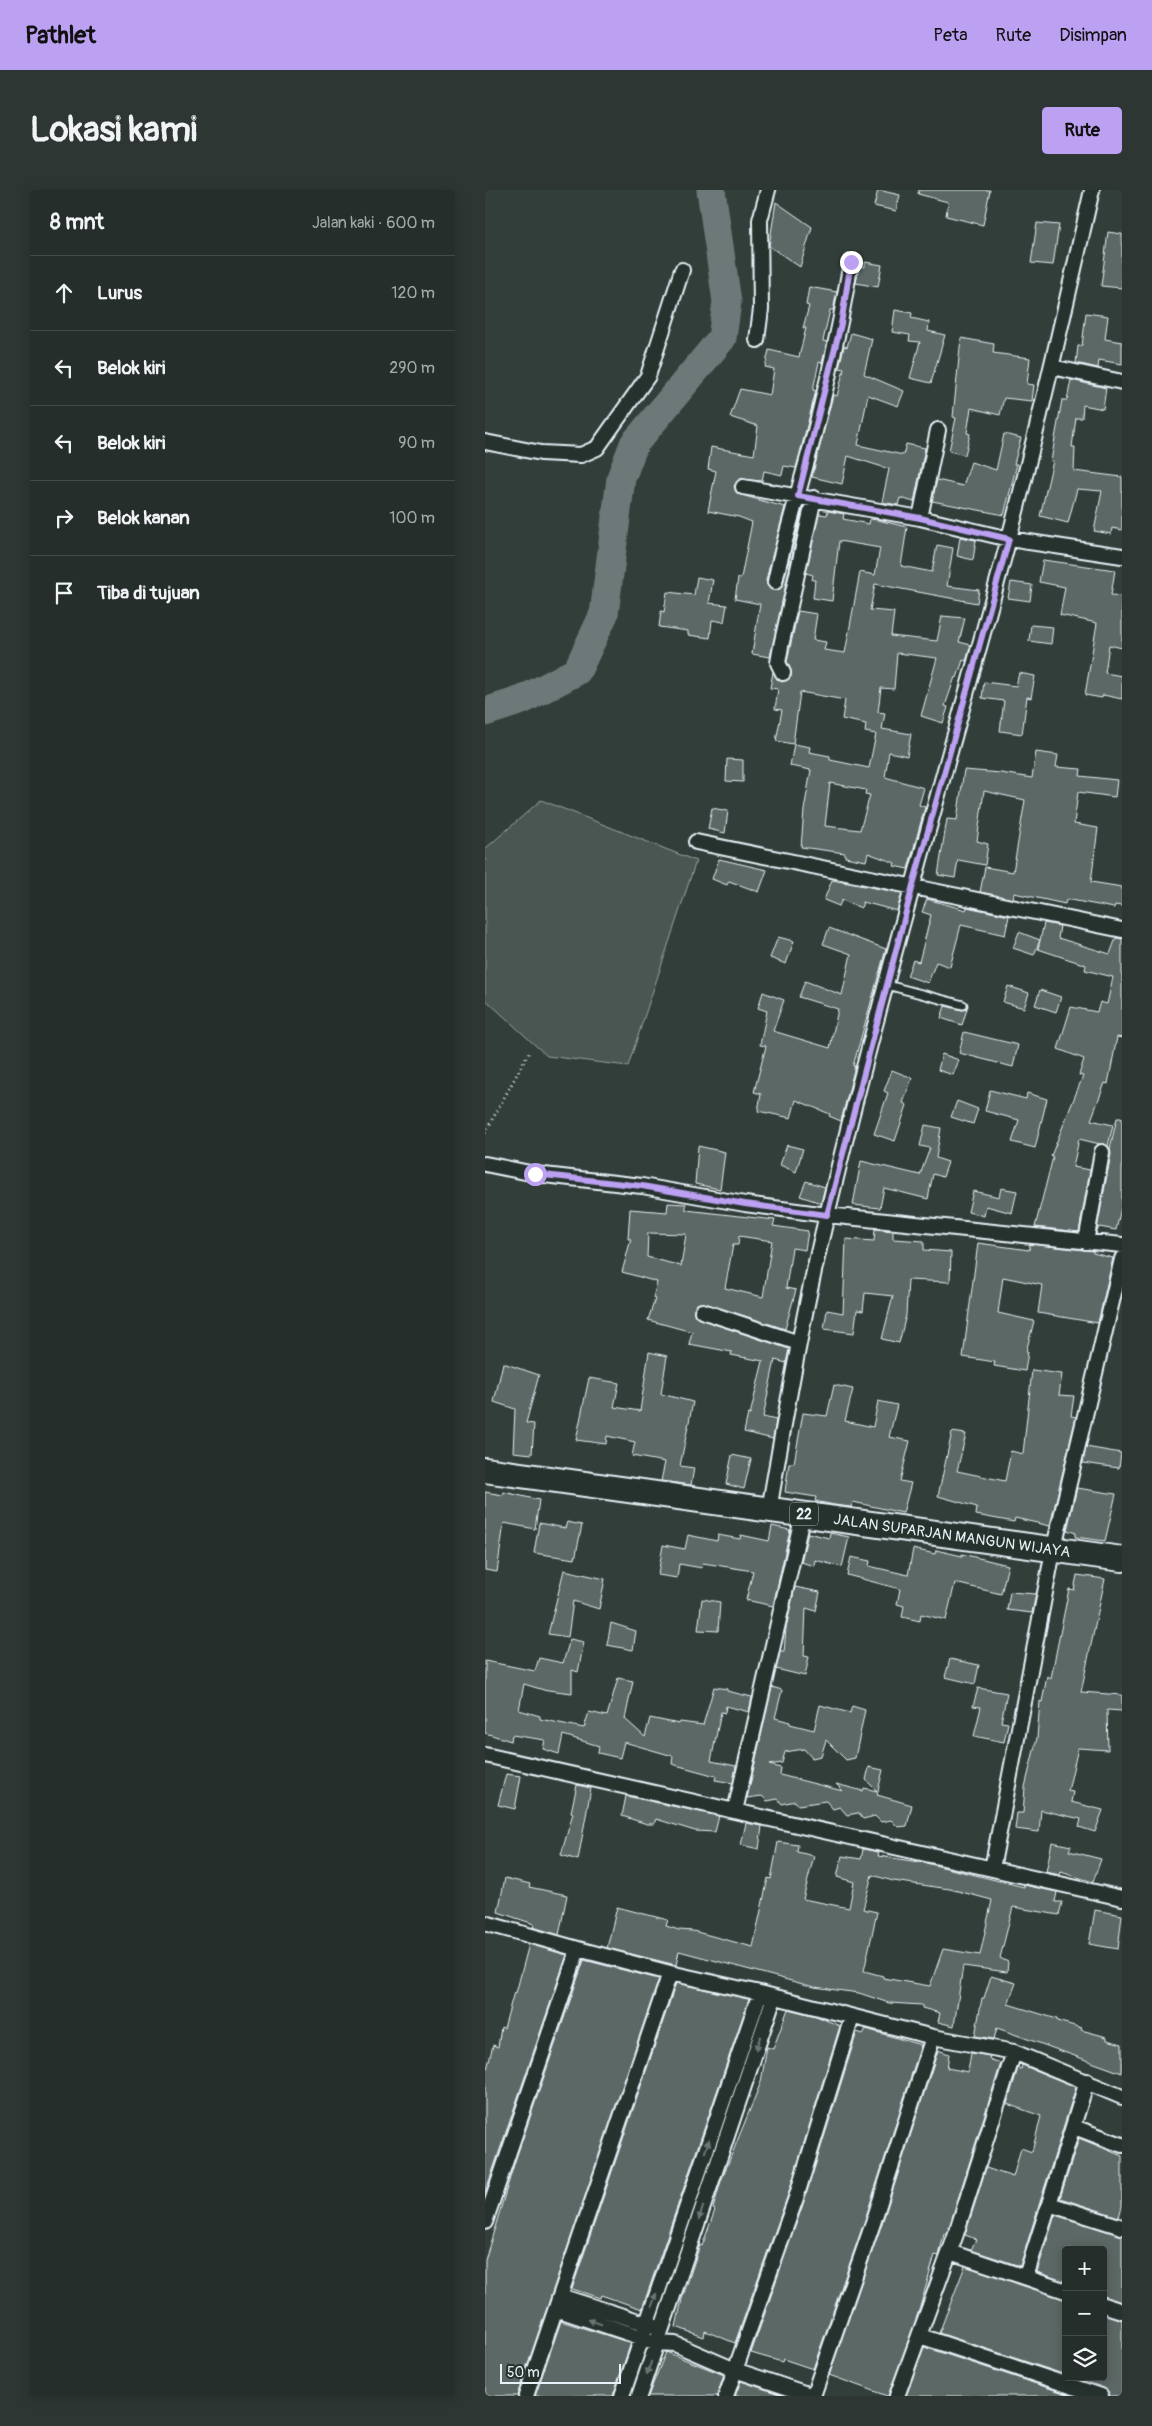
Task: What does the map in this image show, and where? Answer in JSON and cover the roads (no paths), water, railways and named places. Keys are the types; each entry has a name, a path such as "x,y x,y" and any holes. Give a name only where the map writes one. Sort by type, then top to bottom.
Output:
{"highway":[{"name":"JALAN SUPARJAN MANGUN WIJAYA","path":"485,1470 1053,1551 1122,1559"}],"street":[{"path":"757,340 761,309 760,220 768,190"},
{"path":"769,1510 799,1343 827,1215 913,885 1009,539 1052,367 1092,190"},
{"path":"775,582 780,551 798,496 841,324 851,262"},
{"path":"485,442 541,453 588,453 597,448 648,376 682,270"},
{"path":"1052,367 1122,382"},
{"path":"920,518 938,430"},
{"path":"743,487 920,518 1009,539 1122,556"},
{"path":"783,673 778,663 781,646 814,498"},
{"path":"696,842 913,885 1122,930"},
{"path":"1086,1242 1102,1152"},
{"path":"485,1164 535,1174 642,1186 745,1204 827,1215 1122,1245"},
{"path":"991,1869 1053,1551 1122,1259"},
{"path":"703,1311 799,1343"},
{"path":"735,1811 803,1514"},
{"path":"485,1755 1122,1898"},
{"path":"485,1925 670,1973 767,1995 933,2037 1014,2052 1122,2097"},
{"path":"485,2222 578,1949"},
{"path":"526,2396 670,1973"},
{"path":"623,2396 646,2324 767,1995"},
{"path":"639,2396 662,2329 767,1995"},
{"path":"727,2396 795,2198 852,2017"},
{"path":"558,2302 641,2338 657,2343 675,2344 735,2370 813,2396 873,2223 933,2037"},
{"path":"897,2396 950,2252 1014,2052"},
{"path":"1026,2276 1087,2081"},
{"path":"1074,2127 1122,2145"},
{"path":"1049,2204 1122,2227"},
{"path":"950,2252 1062,2290"},
{"path":"558,2302 662,2329 675,2344"},
{"path":"1107,2306 1122,2311"},
{"path":"920,2336 1101,2396"}],"lane":[{"path":"887,985 963,1005"}],"waterway":[{"path":"485,712 522,700 577,671 604,614 621,478 634,444 722,338 727,302 711,190"}]}
